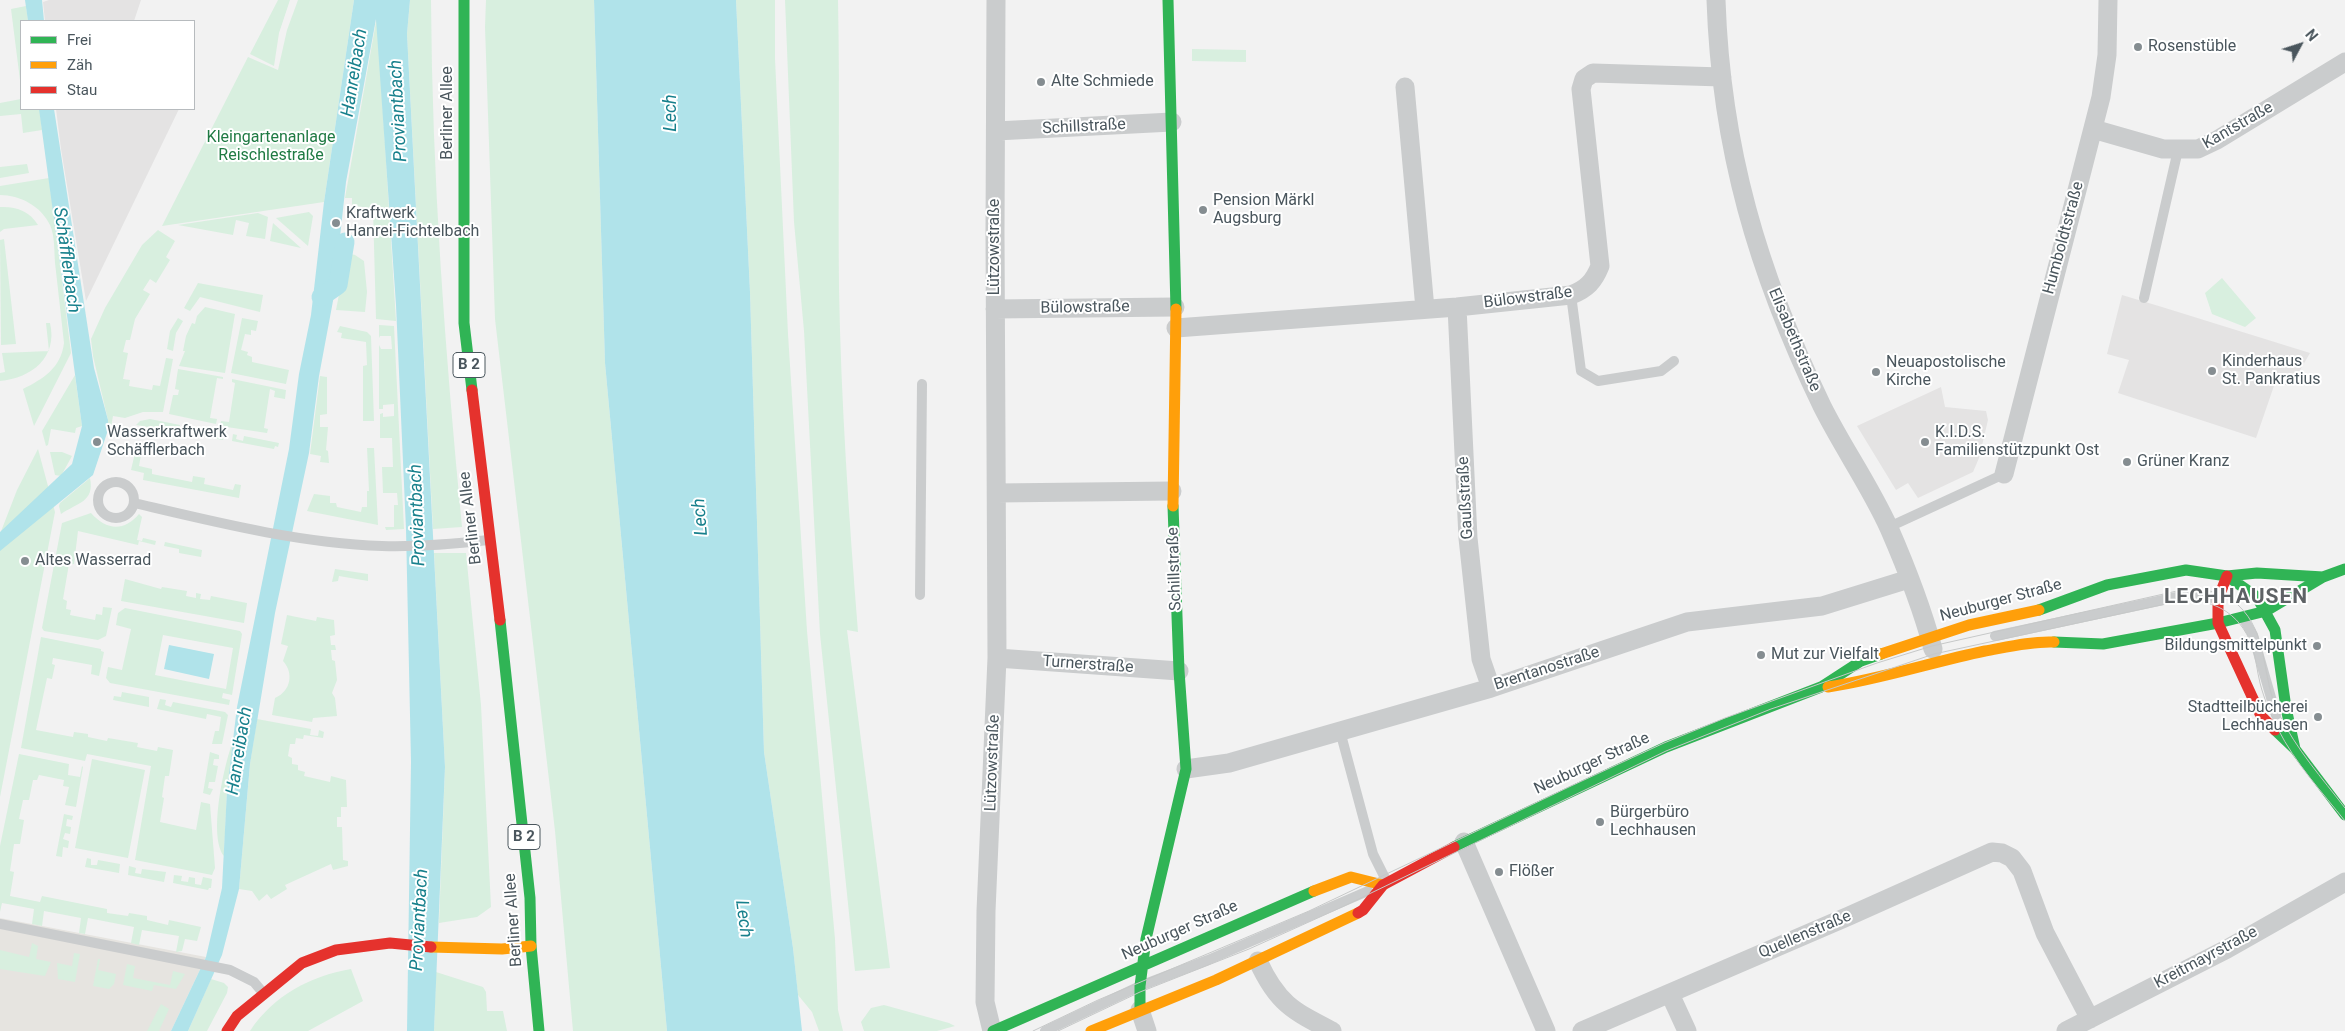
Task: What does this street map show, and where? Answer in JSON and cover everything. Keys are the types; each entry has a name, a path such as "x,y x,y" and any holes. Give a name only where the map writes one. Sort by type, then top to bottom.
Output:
{"street":[{"name":"Berliner Allee","path":"464,0 464,323 513,728 530,898 531,946 539,1031"},
{"name":"Lützowstraße","path":"992,1031 984,1002 997,658 996,0"},
{"name":"Schillstraße","path":"1140,1010 1142,966 1168,840 1186,769 1179,671 1172,491 1176,328 1168,0"},
{"name":"Elisabethstraße","path":"1716,0 1728,134 1739,185 1756,246 1773,291 1823,407 1889,527 1909,579 1932,649"},
{"name":"Humboldtstraße","path":"2004,474 2093,129 2107,56 2108,0"},
{"name":"Kantstraße","path":"2093,129 2144,145 2178,150 2198,149 2217,140 2345,62"},
{"name":"Bülowstraße","path":"1176,328 1425,310 1571,295 1588,287 1600,266 1581,89 1584,79 1593,73 1722,76"},
{"path":"1405,87 1425,310"},
{"name":"Schillstraße","path":"996,131 1172,122"},
{"name":"Bülowstraße","path":"995,309 1175,306"},
{"name":"Gaußstraße","path":"1456,307 1468,538 1481,659 1491,688"},
{"path":"997,493 1172,491"},
{"name":"Neuburger Straße","path":"1091,1031 1258,961 1363,910 1385,884 1464,842 1666,747 1821,687 1861,661 1932,649 2046,642 2103,644 2218,623 2266,610 2323,577 2345,569"},
{"name":"Neuburger Straße","path":"1821,687 1842,686 1868,681 1932,649 1969,625 2044,609 2107,585 2186,570 2227,576 2257,573 2323,577"},
{"path":"2227,576 2218,599 2218,623 2261,716 2295,749 2345,815"},
{"name":"Neuburger Straße","path":"2227,576 2257,597 2266,610"},
{"name":"Brentanostraße","path":"1186,769 1228,763 1491,688 1688,622 1822,606 1909,579"},
{"path":"2266,610 2277,637 2286,708 2295,749"},
{"name":"Turnerstraße","path":"997,658 1179,671"},
{"path":"1464,842 1546,1031"},
{"name":"Quellenstraße","path":"1582,1031 1992,852 2002,853 2012,858 2022,871 2045,933 2090,1019"},
{"name":"Neuburger Straße","path":"992,1031 1290,900 1351,877 1385,884"},
{"name":"Kreitmayrstraße","path":"2066,1031 2226,949 2345,882"},
{"path":"227,1031 237,1016 302,963 336,950 390,944 502,949 531,946"},
{"path":"1258,961 1269,984 1280,998 1295,1011 1332,1031"},
{"path":"1670,994 1687,1031"},
{"path":"1140,1010 1147,1031"}],"lane":[{"path":"2144,298 2178,150"},
{"path":"1571,295 1581,371 1598,381 1661,371 1674,361"},
{"path":"920,595 922,384"},
{"path":"1889,527 2004,474"},
{"path":"134,503 242,527 298,537 400,546 490,539"},
{"path":"1982,639 2192,594 2206,595 2218,599 2232,607 2242,617 2253,635 2272,704 2282,729 2295,749"},
{"path":"1821,687 1888,664"},
{"path":"1045,1031 1140,986 1208,960 1385,884 1373,854 1340,731"},
{"path":"0,924 198,966 230,970 254,982 264,994"}],"shaded area":[{"path":"49,0 141,0 134,20 45,20 43,2"},
{"path":"56,110 179,110 86,301"},
{"name":"Kinderhaus St. Pankratius","path":"2122,295 2310,353 2291,386 2275,383 2256,438 2118,393 2129,360 2107,354"},
{"name":"K.I.D.S. Familienstützpunkt Ost","path":"1941,387 1945,407 1986,411 1988,420 1979,458 1973,472 1918,498 1908,483 1896,490 1857,426"},
{"path":"0,918 206,957 171,1031 0,1031"}],"green space":[{"path":"278,0 290,0 279,33 274,66 250,54"},
{"name":"Kleingartenanlage Reischlestraße","path":"298,0 354,0 324,202 162,226 248,57 278,70 287,30"},
{"path":"410,0 431,0 437,198 450,396 462,527 433,529 407,34"},
{"path":"486,0 594,0 605,363 667,1031 573,1031 555,831 495,319 485,27"},
{"path":"736,0 775,0 775,59 788,334 807,631 835,939 838,1010 843,1031 819,1031 812,1012 798,995 793,948 764,752 750,292"},
{"path":"785,0 838,0 840,331 846,460 858,632 847,630 890,968 855,971 820,634 804,331 794,222"},
{"path":"26,6 28,20 20,20 20,80 11,9"},
{"path":"377,16 396,321 376,319 373,209 352,205 352,198 345,198"},
{"path":"1192,49 1246,50 1246,62 1192,61"},
{"path":"20,99 20,110 40,110 42,130 23,133 21,114 0,116 0,103"},
{"path":"27,164 29,173 0,178 0,167"},
{"path":"49,178 71,353 34,426 23,389 50,372 59,359 64,343 54,239 52,229 41,212 22,199 0,195 0,186"},
{"path":"0,207 22,210 31,216 38,225 4,229 0,232"},
{"path":"309,212 313,216 308,246 276,218"},
{"path":"258,213 268,217 265,239 246,236 249,223 236,220 233,235 178,225"},
{"path":"273,223 301,248 270,241"},
{"path":"158,230 175,241 166,257 170,260 156,283 150,279 143,290 150,294 135,319 130,340 126,340 123,352 128,353 123,379 130,380 129,386 152,390 153,385 160,386 166,358 173,359 163,412 143,412 125,418 113,416 111,427 123,429 124,426 127,426 125,434 108,430 108,420 93,356 91,339 105,308 142,245"},
{"path":"4,239 16,344 1,345 0,240"},
{"path":"347,253 355,255 364,261 367,292 365,312 336,310"},
{"path":"2222,278 2256,318 2245,327 2212,314 2205,293"},
{"path":"198,283 263,295 260,312 200,297 190,311 184,308"},
{"path":"205,307 235,314 225,373 179,366 185,351 183,351 186,336 192,323 195,324 197,316"},
{"path":"178,318 183,321 176,333 173,351 167,349 170,331"},
{"path":"242,318 258,321 256,331 251,330 251,335 245,334 241,350 248,352 247,355 252,357 252,362 289,370 286,384 231,373"},
{"path":"46,323 50,323 49,349"},
{"path":"379,325 394,326 404,529 386,530 385,527 394,527 394,505 398,505 397,493 383,493 382,467 393,467 392,438 380,438 380,414 383,413 383,417 394,416 394,404 383,405 383,409 379,409 379,345 381,349 392,349 391,336 380,336 379,338"},
{"path":"340,326 367,332 371,336 374,421 363,421 363,366 367,365 366,342 341,338 342,333 337,332"},
{"path":"48,351 40,364 32,370 12,379 0,381 0,373 5,372 2,353"},
{"path":"178,369 223,377 223,379 217,378 210,418 217,419 216,424 169,414 173,395 178,395 179,390 175,389"},
{"path":"75,375 82,426 76,428 75,433 51,429 48,445 46,446 42,431"},
{"path":"320,376 327,377 327,414 320,415 320,427 328,427 326,450 328,451 329,463 320,462 321,456 310,454"},
{"path":"232,379 286,390 285,399 274,397 275,391 270,389 264,428 268,429 267,433 220,426 221,421 229,422 235,383 232,382"},
{"path":"150,419 180,425 179,432 136,425 140,421"},
{"path":"193,427 196,427 195,433 202,434 203,429 224,432 223,440 191,434"},
{"path":"233,434 237,435 236,439 243,441 244,436 279,443 278,447 275,446 274,449 232,441"},
{"path":"367,448 374,448 378,525 307,511 314,494 330,496 330,503 336,503 337,507 361,512 362,507 367,507 367,491 369,491"},
{"path":"38,449 55,512 0,797 0,534 17,490"},
{"path":"50,452 62,452 72,456 61,476 55,475"},
{"path":"135,453 141,455 139,466 152,469 152,474 192,482 193,476 205,478 204,484 233,490 235,484 241,485 239,498 143,480 144,473 131,470"},
{"path":"90,478 91,486 87,497 61,514 60,503"},
{"path":"91,513 103,523 115,527 127,524 139,514 142,517 137,540 142,541 143,538 156,541 155,545 139,541 138,545 78,531 74,564 69,564 63,599 67,601 66,609 71,610 70,615 95,620 96,614 102,615 103,607 112,608 106,636 98,640 44,631 42,628 62,523"},
{"path":"165,542 202,550 201,557 179,553 179,549 164,546"},
{"path":"434,553 466,553 481,705 491,907 477,917 439,923 445,767"},
{"path":"335,569 368,574 368,581 339,576 338,581 332,582"},
{"path":"125,579 161,589 162,587 187,591 186,596 196,598 196,593 201,594 200,599 210,600 211,596 247,603 244,623 121,601"},
{"path":"125,608 240,631 242,634 232,695 223,693 222,698 230,700 229,705 110,683 106,678 108,667 122,670 131,629 116,625 118,613","holes":["163,635 233,648 226,689 155,675"]},
{"path":"287,615 316,621 317,617 334,620 335,635 330,636 331,645 335,645 336,650 331,650 332,660 335,661 337,680 332,693 335,698 337,716 313,718 312,722 272,715 275,698 285,691 290,676 283,661 288,646 281,644"},
{"path":"41,637 101,649 104,652 99,676 91,674 92,665 53,658 52,664 55,665 52,679 47,678 36,730 73,737 74,732 88,734 88,737 107,741 108,738 138,743 137,747 157,751 158,747 173,750 169,776 165,776 160,822 196,830 201,802 210,804 215,868 212,875 135,860 151,766 87,754 85,761 21,748"},
{"path":"122,692 149,697 149,707 113,700 114,696 121,697"},
{"path":"160,699 166,700 165,705 171,707 173,702 225,712 228,715 222,744 212,744 215,731 219,731 221,717 207,714 206,719 157,709"},
{"path":"257,719 311,729 310,735 318,736 319,730 324,732 323,738 304,735 303,739 296,738 295,744 290,744 288,756 292,758 292,764 298,765 298,770 305,772 304,776 330,782 331,776 346,780 347,807 341,807 341,817 337,817 337,827 342,827 343,860 348,861 348,866 333,870 331,864 285,885 287,889 271,899 267,894 259,901 252,891 239,889 250,764"},
{"path":"233,741 227,790 224,856 219,846 217,817 222,783"},
{"path":"210,752 219,755 219,759 214,759 213,765 218,766 215,782 209,782 208,788 213,789 210,795 203,793"},
{"path":"19,754 69,764 68,775 80,777 83,767 76,807 65,805 69,787 63,786 64,780 39,775 37,780 33,780 29,800 23,800 19,819 24,820 20,844 14,844 10,871 14,872 10,896 40,902 42,896 107,909 107,913 128,916 129,913 147,916 147,920 168,925 169,920 201,927 197,941 185,939 182,951 176,952 179,936 142,930 139,945 131,943 134,927 88,918 85,934 79,933 81,918 44,911 42,926 32,924 34,909 2,903 0,912 0,846"},
{"path":"92,759 145,770 128,858 75,848"},
{"path":"64,814 73,816 72,820 67,819 66,826 71,827 70,834 65,833 63,839 69,841 68,848 63,847 62,857 56,856"},
{"path":"87,858 91,859 91,865 97,865 98,860 120,864 119,873 85,867"},
{"path":"129,866 136,868 135,873 141,874 142,869 166,872 164,882 128,875"},
{"path":"174,875 182,876 181,881 188,882 189,877 195,878 195,884 201,885 203,877 212,879 211,888 208,890 173,883"},
{"path":"32,943 38,946 36,959 51,962 45,976 0,969 0,950 29,957"},
{"path":"74,953 80,954 75,982 58,979 57,963 72,966"},
{"path":"98,959 100,959 98,970 116,974 114,984 109,989 93,986"},
{"path":"127,964 135,966 133,978 170,985 173,971 185,974 176,989 154,985 152,991 123,985"},
{"path":"351,969 363,1001 308,1031 250,1031 270,1008 294,989 321,977"},
{"path":"436,972 483,987 486,992 487,1011 503,1011 507,1031 434,1031"},
{"path":"211,979 224,983 228,987 227,993 207,1031 188,1031"},
{"path":"161,1004 169,1009 159,1031 147,1031"},
{"path":"884,1005 955,1026 937,1031 864,1031 861,1022 871,1008"}],"water":[{"path":"25,0 42,0 44,20 28,20"},
{"name":"Proviantbach","path":"354,0 410,0 407,34 445,767 434,1031 407,1031 411,762 406,529 396,305 376,19 346,182 333,301 319,376 309,453 275,613 250,764 239,889 222,955 188,1031 171,1031 206,957 222,888 227,790 237,707 289,449 299,374 311,315 324,202"},
{"name":"Lech","path":"594,0 736,0 750,292 764,752 793,948 802,1031 667,1031 605,363"},
{"name":"Schäfflerbach","path":"39,110 54,110 94,368 108,420 108,430 93,475 0,551 0,532 72,464 82,426"},
{"path":"169,645 214,654 209,679 164,669"}],"waterway":[{"name":"Hanreibach","path":"321,297 338,285 345,242"}],"tram line":[{"path":"1033,1031 1098,1000 1309,911 1571,786 1664,743 1725,718 1877,663 1932,646 2177,591 2201,590 2217,593 2238,605 2248,616 2260,643 2269,686 2279,714 2301,751 2345,808"},
{"path":"1058,1031 1140,992 1249,949 1342,907 1666,751 1771,709 1934,654 2175,602 2188,601 2212,604 2232,616 2240,624 2252,646 2262,689 2278,729 2301,765 2345,821"}],"traffic: fast":[{"path":"464,0 464,323 472,390"},
{"path":"1168,0 1176,309"},
{"path":"1140,1010 1140,986 1146,939 1186,769 1179,671 1173,506"},
{"path":"2054,642 2103,644 2218,623 2266,611 2323,577 2345,569"},
{"path":"2039,610 2107,585 2186,570 2227,576 2257,573 2323,577"},
{"path":"2227,576 2257,597 2275,630 2286,708 2295,749"},
{"path":"500,620 530,898 531,946 539,1031"},
{"path":"1454,847 1666,747 1821,687 1861,661 1881,654"},
{"path":"2275,730 2295,749 2345,815"},
{"path":"993,1031 1314,891"}],"traffic: slow":[{"path":"1173,506 1176,309"},
{"path":"1881,654 1969,625 2039,610"},
{"path":"1828,687 1867,680 1985,651 2028,643 2054,642"},
{"path":"1314,891 1351,877 1383,885"},
{"path":"1091,1031 1216,980 1358,913"},
{"path":"431,947 502,949 531,946"}],"traffic: jam":[{"path":"472,390 500,620"},
{"path":"2227,576 2218,599 2218,623 2261,716 2275,730"},
{"path":"1358,913 1363,910 1383,885 1454,847"},
{"path":"227,1031 237,1016 302,963 336,950 390,943 431,947"}],"place":[{"name":"Rosenstüble","path":"2138,47"},
{"name":"Alte Schmiede","path":"1041,82"},
{"name":"Pension Märkl Augsburg","path":"1203,210"},
{"name":"Kraftwerk Hanrei-Fichtelbach","path":"336,223"},
{"name":"Kinderhaus St. Pankratius","path":"2212,371"},
{"name":"Neuapostolische Kirche","path":"1876,372"},
{"name":"Wasserkraftwerk Schäfflerbach","path":"97,442"},
{"name":"K.I.D.S. Familienstützpunkt Ost","path":"1925,442"},
{"name":"Grüner Kranz","path":"2127,462"},
{"name":"Altes Wasserrad","path":"25,561"},
{"name":"Bildungsmittelpunkt","path":"2317,646"},
{"name":"Mut zur Vielfalt","path":"1761,655"},
{"name":"Stadtteilbücherei Lechhausen","path":"2318,717"},
{"name":"Bürgerbüro Lechhausen","path":"1600,822"},
{"name":"Flößer","path":"1499,872"}],"district":[{"name":"LECHHAUSEN","path":"2236,598"}]}
